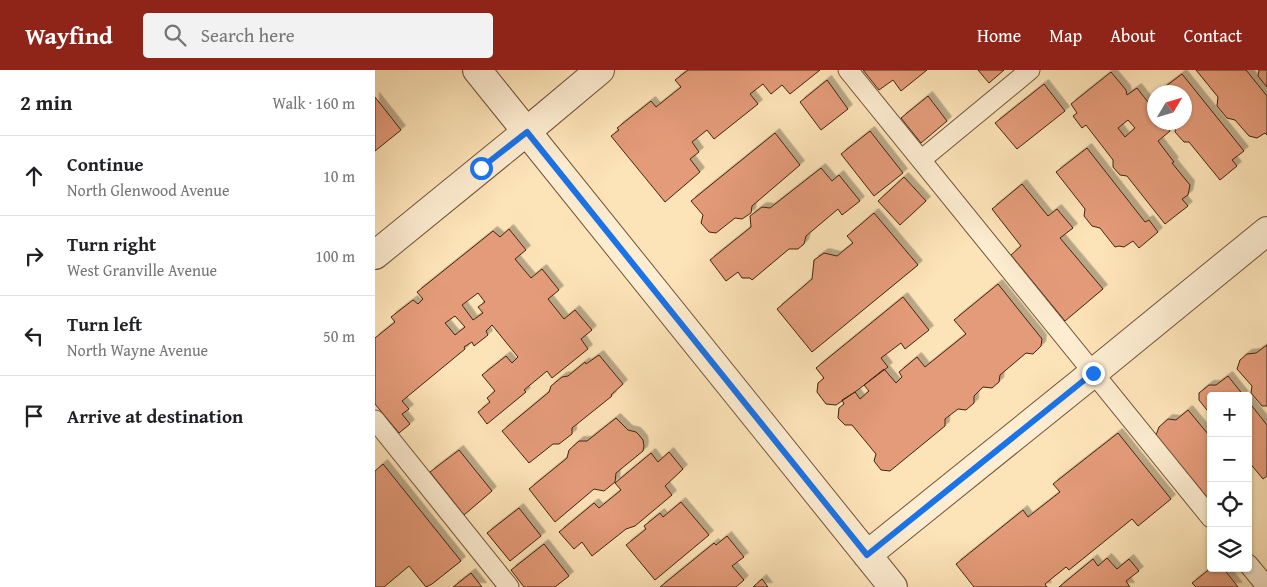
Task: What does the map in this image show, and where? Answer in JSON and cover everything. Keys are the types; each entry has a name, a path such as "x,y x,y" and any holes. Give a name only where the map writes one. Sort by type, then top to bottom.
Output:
{"street":[{"path":"477,70 893,587"},
{"path":"375,255 527,132 600,70"},
{"path":"867,555 1267,231"}],"lane":[{"path":"848,70 1207,513"},
{"path":"921,160 1030,70"},
{"path":"375,420 509,587"},
{"path":"1252,569 1267,587"}],"building":[{"path":"688,70 820,70 790,94 782,85 771,94 763,84 750,94 758,104 714,139 707,130 692,142 699,152 690,159 700,172 665,202 611,136 619,130 617,128 651,101 656,107 681,87 675,80"},
{"path":"863,70 927,70 901,91 893,80 879,90"},
{"path":"978,70 1004,70 989,83"},
{"path":"1196,70 1246,70 1267,96 1267,135 1265,133 1257,138 1249,136 1235,120 1227,118 1217,106 1218,97"},
{"path":"1259,70 1267,70 1267,87 1258,76"},
{"path":"1111,72 1126,90 1127,95 1137,88 1147,101 1147,130 1170,131 1158,141 1174,162 1172,163 1190,185 1188,195 1182,199 1188,206 1165,224 1127,176 1120,175 1113,167 1113,160 1086,125 1082,128 1073,116 1077,113 1071,104","holes":["1128,120 1135,128 1125,137 1118,128"]},
{"path":"1182,74 1191,85 1167,85"},
{"path":"827,80 848,109 821,130 800,102"},
{"path":"1044,84 1065,111 1017,149 995,123"},
{"path":"1192,86 1244,151 1232,160 1237,166 1220,180 1189,142 1184,142 1175,130 1192,130"},
{"path":"928,96 947,121 921,143 901,118"},
{"path":"375,97 401,130 375,151"},
{"path":"870,131 903,173 874,196 841,154"},
{"path":"775,133 800,165 752,206 751,213 742,219 735,218 716,233 709,232 701,223 703,215 691,201"},
{"path":"1087,148 1145,222 1149,220 1158,232 1139,248 1133,241 1124,247 1115,247 1100,228 1092,226 1084,216 1085,209 1056,172"},
{"path":"821,168 832,181 839,175 860,201 842,215 838,209 806,236 804,244 798,249 789,249 752,280 750,278 742,278 738,272 726,281 710,260 751,227 750,216 762,207 770,208"},
{"path":"904,177 926,201 900,225 878,201"},
{"path":"1022,184 1048,216 1057,209 1073,228 1060,238 1103,289 1065,321 1011,255 1021,246 992,209"},
{"path":"874,213 918,265 812,352 777,309 812,279 814,260 824,253 837,256 853,243 847,236"},
{"path":"509,229 526,250 515,259 531,278 542,269 559,290 548,299 564,319 575,310 592,330 581,339 588,349 552,378 547,371 524,390 526,392 487,424 478,412 490,402 487,398 495,391 482,375 506,356 512,363 518,357 492,325 486,331 488,335 474,346 472,342 464,347 465,349 402,401 409,409 402,414 410,424 399,433 375,404 375,338 395,322 391,317 413,300 418,304 423,299 417,292 493,231 500,237","holes":["478,293 485,302 478,307 483,313 473,320 462,305","455,316 465,327 455,335 445,323"]},
{"path":"998,284 1042,339 1041,346 1033,354 1026,353 1000,375 999,382 992,388 983,387 974,396 974,403 966,410 958,409 945,419 945,426 890,471 881,470 874,461 876,454 852,425 845,425 838,418 839,408 844,404 842,400 855,392 860,399 869,391 864,385 884,369 896,383 902,377 899,372 917,357 925,367 966,334 954,320"},
{"path":"903,297 929,330 905,349 901,343 881,358 888,367 855,392 836,405 826,404 817,392 818,383 824,378 816,368"},
{"path":"1267,345 1267,406 1262,406 1252,394 1252,386 1237,369 1240,360 1247,354 1256,353"},
{"path":"599,355 623,384 612,396 572,428 572,434 559,444 553,444 529,463 502,431 549,392 551,386 562,377 568,376 585,362 586,364"},
{"path":"1228,376 1241,392 1207,392 1207,410 1199,400 1199,393 1209,385 1216,385"},
{"path":"1252,406 1267,425 1267,476 1263,479 1252,466"},
{"path":"1188,410 1207,433 1207,497 1156,435 1159,427 1168,419 1176,420"},
{"path":"616,418 628,430 639,435 643,440 643,451 616,473 615,482 604,491 594,489 555,522 529,489 567,458 569,450 579,441 587,441"},
{"path":"1118,433 1171,499 1138,526 1132,519 1069,570 1066,567 1045,584 1047,587 974,587 956,564 1023,510 1028,517 1060,492 1053,484"},
{"path":"459,450 492,491 464,515 430,472"},
{"path":"669,452 683,469 665,486 672,495 635,526 626,529 592,556 582,542 574,549 559,532 594,503 599,508 621,490 615,483 651,453 658,462"},
{"path":"383,464 461,561 426,587 409,566 384,587 375,587 375,471"},
{"path":"681,502 709,535 655,580 626,545 646,529 644,526 660,513 663,517"},
{"path":"519,508 541,536 510,561 487,533"},
{"path":"727,536 744,557 732,566 744,580 736,587 660,587 714,543 716,545"},
{"path":"544,544 569,576 555,587 524,587 511,570"},
{"path":"1107,558 1117,569 1129,559 1139,571 1126,581 1130,587 1059,587 1093,559 1098,566"},
{"path":"1207,571 1226,572 1238,587 1196,587 1192,583"},
{"path":"471,573 482,587 453,587"},
{"path":"762,579 768,587 753,587"}],"route":[{"path":"481,168 527,132 867,555 1093,373"}]}
